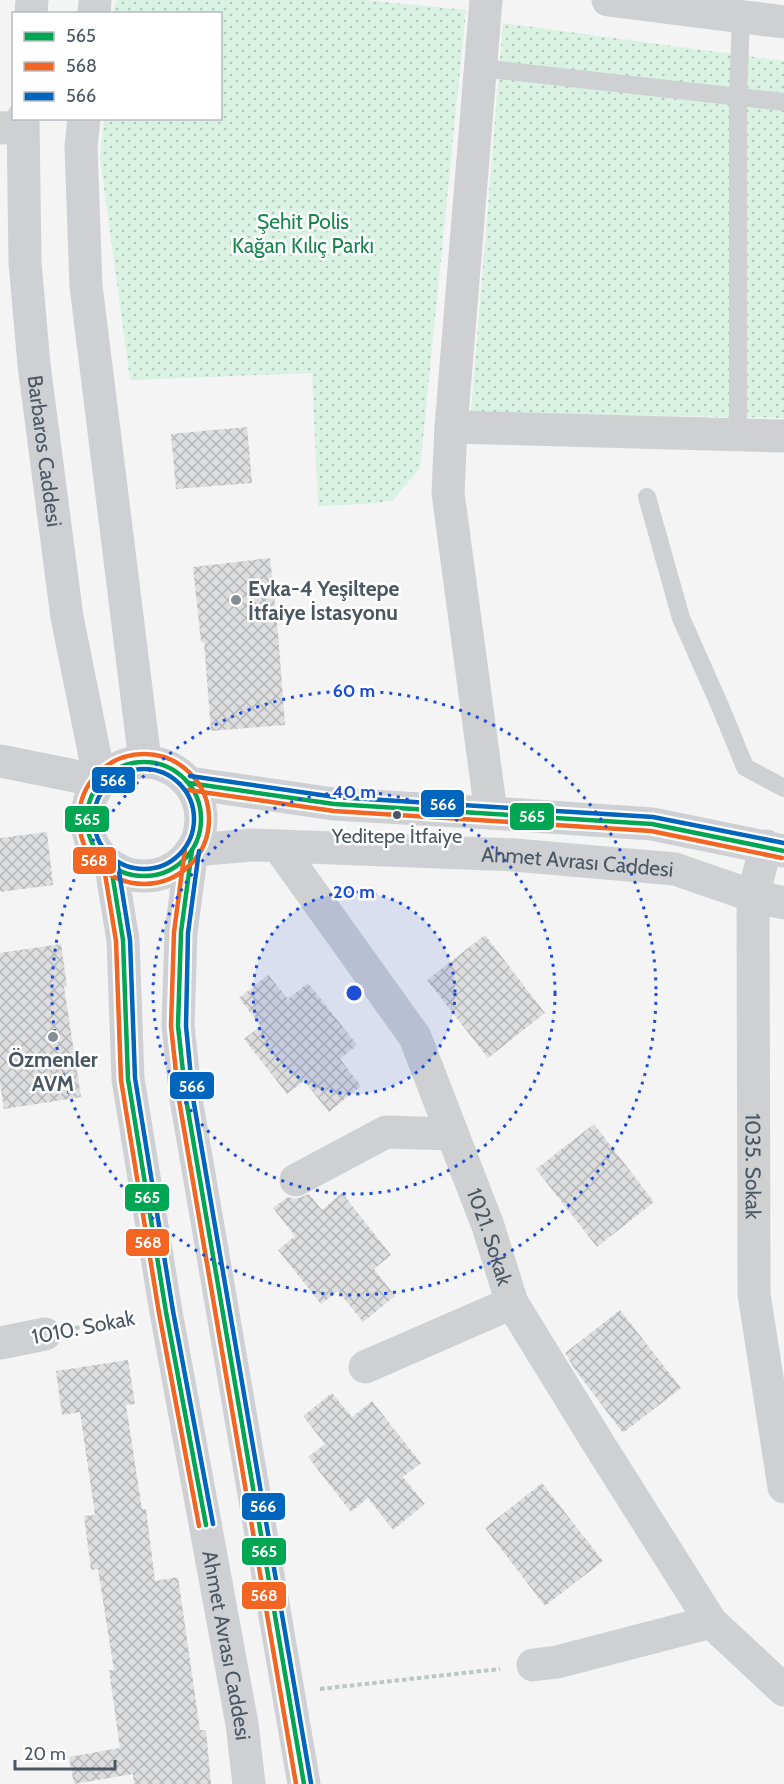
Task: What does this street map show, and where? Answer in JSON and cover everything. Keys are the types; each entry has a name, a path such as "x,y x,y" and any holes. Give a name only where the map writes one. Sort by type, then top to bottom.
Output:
{"main road":[{"path":"84,120 81,147 86,286 145,761"},
{"name":"Barbaros Caddesi","path":"15,125 34,365 67,617 100,781"},
{"path":"145,761 162,764 177,771 189,783 198,799 201,816 200,834 192,850 180,864 164,873 146,876 128,874 111,867 98,853 89,836 87,816 90,797 100,781 113,770 129,763 145,761"},
{"name":"Ahmet Avrası Caddesi","path":"189,783 334,804 652,824 775,849"},
{"name":"Ahmet Avrası Caddesi","path":"192,850 253,845 514,855 675,869 753,896 784,903"},
{"path":"192,850 181,932 178,1026 185,1088 304,1784"},
{"name":"Ahmet Avrası Caddesi","path":"111,867 123,940 128,1079 166,1312 242,1724 249,1784"}],"street":[{"path":"486,0 451,427 448,493 491,813"},
{"path":"608,0 766,15"},
{"path":"451,427 784,436"},
{"path":"0,761 100,781"},
{"name":"1021. Sokak","path":"279,847 415,1037 488,1226 512,1303 711,1623 784,1690"},
{"name":"1035. Sokak","path":"775,849 753,896 754,1294 784,1487"},
{"path":"296,1180 386,1132 452,1134"},
{"path":"365,1367 512,1303"},
{"name":"1010. Sokak","path":"0,1344 45,1334"},
{"path":"533,1665 557,1662 711,1623"}],"lane":[{"path":"738,435 738,96 766,15"},
{"path":"481,68 784,102"},
{"path":"647,497 681,618 745,767 784,788"}],"path":[{"name":"1010. Sokak","path":"45,1334 166,1312"},
{"path":"288,1692 533,1665"}],"green space":[{"name":"Şehit Polis Kağan Kılıç Parkı","path":"118,0 364,0 466,10 420,468 392,501 318,506 312,373 130,380 100,157 104,120 222,120 222,12 114,12 115,3"},
{"path":"503,23 784,61 784,418 471,412"}],"building":[{"path":"247,427 252,483 176,489 171,434"},
{"path":"270,558 285,725 211,731 204,642 201,642 193,567"},
{"path":"47,832 53,885 0,892 0,838"},
{"path":"485,935 545,1013 488,1058 427,980"},
{"path":"61,944 67,986 64,987 81,1097 4,1109 0,1082 0,953"},
{"path":"268,975 288,999 308,983 357,1045 340,1059 361,1086 329,1112 304,1081 287,1094 244,1039 261,1026 239,998"},
{"path":"594,1124 654,1202 597,1247 536,1169"},
{"path":"342,1193 391,1255 374,1269 395,1296 363,1322 338,1291 321,1304 278,1250 295,1236 273,1208 288,1197 296,1199 309,1194 322,1210"},
{"path":"620,1310 681,1388 623,1433 565,1353"},
{"path":"128,1360 135,1404 126,1405 142,1509 146,1509 155,1581 178,1577 200,1730 206,1730 211,1784 134,1784 133,1774 74,1784 69,1757 120,1748 109,1670 114,1670 98,1569 91,1570 84,1516 95,1515 80,1412 62,1415 56,1371"},
{"path":"332,1393 352,1417 372,1401 421,1463 403,1477 425,1504 393,1530 368,1498 351,1512 308,1457 325,1444 303,1416"},
{"path":"542,1483 603,1561 545,1606 485,1528"}],"transit line":[{"name":"568","path":"144,754 169,759 190,773 204,794 209,819 204,844 190,865 169,879 144,884 119,879 98,865 84,844 79,819 84,794 98,773 119,759 144,754"},
{"name":"565","path":"144,762 166,766 184,779 197,797 201,819 197,841 184,859 166,872 144,876 122,872 104,859 91,841 87,819 91,797 104,779 122,766 144,762"},
{"name":"566","path":"144,769 163,773 179,784 190,800 194,819 190,838 179,854 163,865 144,869 125,865 109,854 98,838 94,819 98,800 109,784 125,773 144,769"},
{"name":"566","path":"190,776 335,797 653,817 784,843"},
{"name":"565","path":"189,783 334,804 652,824 784,851"},
{"name":"568","path":"188,790 334,811 651,831 782,858"},
{"name":"568","path":"185,849 174,932 171,1026 179,1100 296,1784"},
{"name":"565","path":"192,850 181,932 178,1026 186,1099 304,1784"},
{"name":"566","path":"199,851 188,933 186,1026 193,1098 311,1783"},
{"name":"566","path":"118,866 130,940 135,1078 173,1311 213,1524"},
{"name":"565","path":"111,867 123,940 128,1079 166,1312 206,1525"},
{"name":"568","path":"104,868 116,941 121,1080 159,1313 199,1526"}],"place":[{"name":"Evka-4 Yeşiltepe İtfaiye İstasyonu","path":"236,600"},
{"name":"Yeditepe İtfaiye","path":"397,815"},
{"name":"Özmenler AVM","path":"53,1037"}]}
